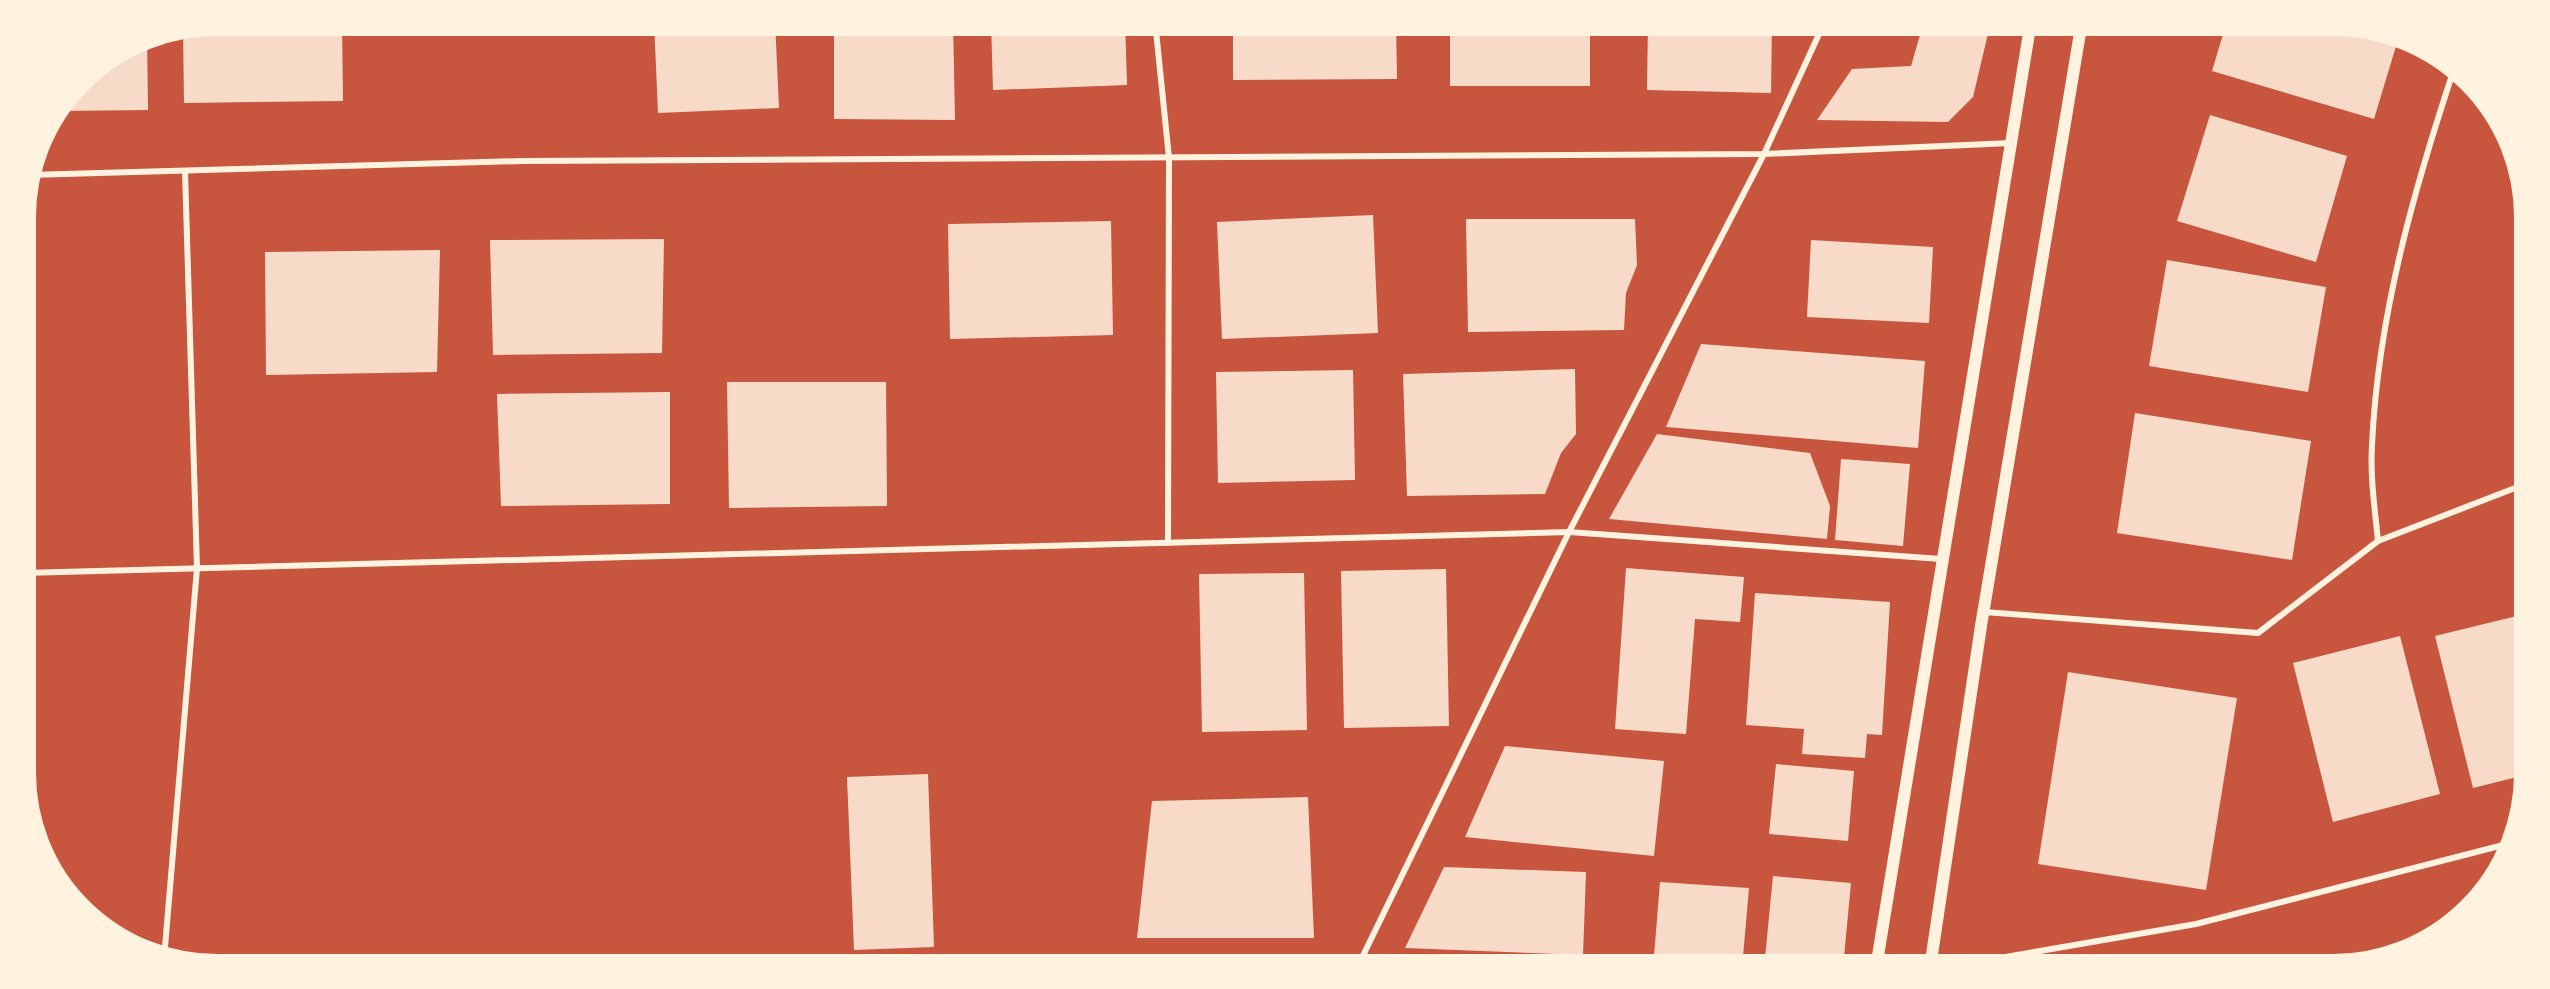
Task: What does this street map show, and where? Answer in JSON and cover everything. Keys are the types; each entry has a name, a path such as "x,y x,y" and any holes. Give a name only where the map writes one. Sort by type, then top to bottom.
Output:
{"main road":[{"path":"1878,957 1941,559 2029,32"},
{"path":"1932,957 1984,612 2080,32"}],"street":[{"path":"1156,32 1169,158 1168,543"},
{"path":"1362,957 1569,532 1764,154 1820,32"},
{"path":"2378,541 2371,447 2380,355 2397,265 2428,146 2452,75"},
{"path":"37,175 523,161 1764,154 2011,143"},
{"path":"165,950 197,568 185,171"},
{"path":"1984,612 2258,633 2378,541 2518,487"},
{"path":"32,573 1569,532 1941,559"},
{"path":"2005,957 2196,924 2503,845"}],"building":[{"path":"205,32 342,32 343,101 184,103 183,35"},
{"path":"654,32 776,32 779,108 658,113"},
{"path":"834,32 953,32 955,120 834,119"},
{"path":"991,32 1125,32 1127,85 993,90"},
{"path":"1233,32 1396,32 1397,79 1233,80"},
{"path":"1450,32 1590,32 1590,86 1450,86"},
{"path":"1648,32 1772,32 1771,93 1647,90"},
{"path":"1921,32 1988,32 1973,97 1948,122 1817,120 1852,69 1911,66"},
{"path":"2224,32 2357,33 2397,43 2374,119 2212,71"},
{"path":"147,46 148,110 65,111 77,95 104,70 124,56"},
{"path":"2210,115 2347,156 2316,262 2177,221"},
{"path":"1373,215 1378,333 1222,339 1217,222"},
{"path":"1466,219 1635,219 1637,265 1626,293 1624,330 1468,332"},
{"path":"1111,221 1113,335 950,339 948,224"},
{"path":"664,239 662,353 493,355 490,240"},
{"path":"1811,240 1933,247 1929,323 1807,317"},
{"path":"440,250 437,372 266,375 265,252"},
{"path":"2167,260 2326,287 2308,392 2149,366"},
{"path":"1701,344 1925,361 1918,448 1666,427"},
{"path":"1575,369 1576,434 1561,453 1545,494 1407,496 1403,374"},
{"path":"1353,370 1355,480 1218,483 1216,372"},
{"path":"727,382 886,382 887,506 729,508"},
{"path":"670,392 670,504 501,506 497,394"},
{"path":"2135,413 2311,441 2292,560 2117,533"},
{"path":"1657,434 1810,453 1830,506 1827,539 1609,519"},
{"path":"1841,459 1910,464 1903,546 1835,540"},
{"path":"1626,568 1744,577 1740,622 1695,619 1686,734 1615,729"},
{"path":"1446,569 1449,726 1344,728 1341,571"},
{"path":"1304,573 1307,730 1202,732 1199,574"},
{"path":"1755,593 1890,602 1882,735 1867,734 1865,758 1802,754 1804,729 1746,725"},
{"path":"2518,616 2518,777 2473,788 2435,636"},
{"path":"2400,636 2440,794 2333,822 2293,663"},
{"path":"2068,672 2237,698 2206,890 2038,864"},
{"path":"1505,746 1664,761 1654,856 1465,837"},
{"path":"1776,764 1854,771 1848,841 1769,834"},
{"path":"928,774 934,947 854,950 847,777"},
{"path":"1308,797 1314,938 1137,938 1152,801"},
{"path":"1444,867 1586,872 1583,955 1405,948"},
{"path":"1773,876 1851,883 1844,957 1765,957"},
{"path":"1660,882 1749,888 1743,957 1654,957"}]}
